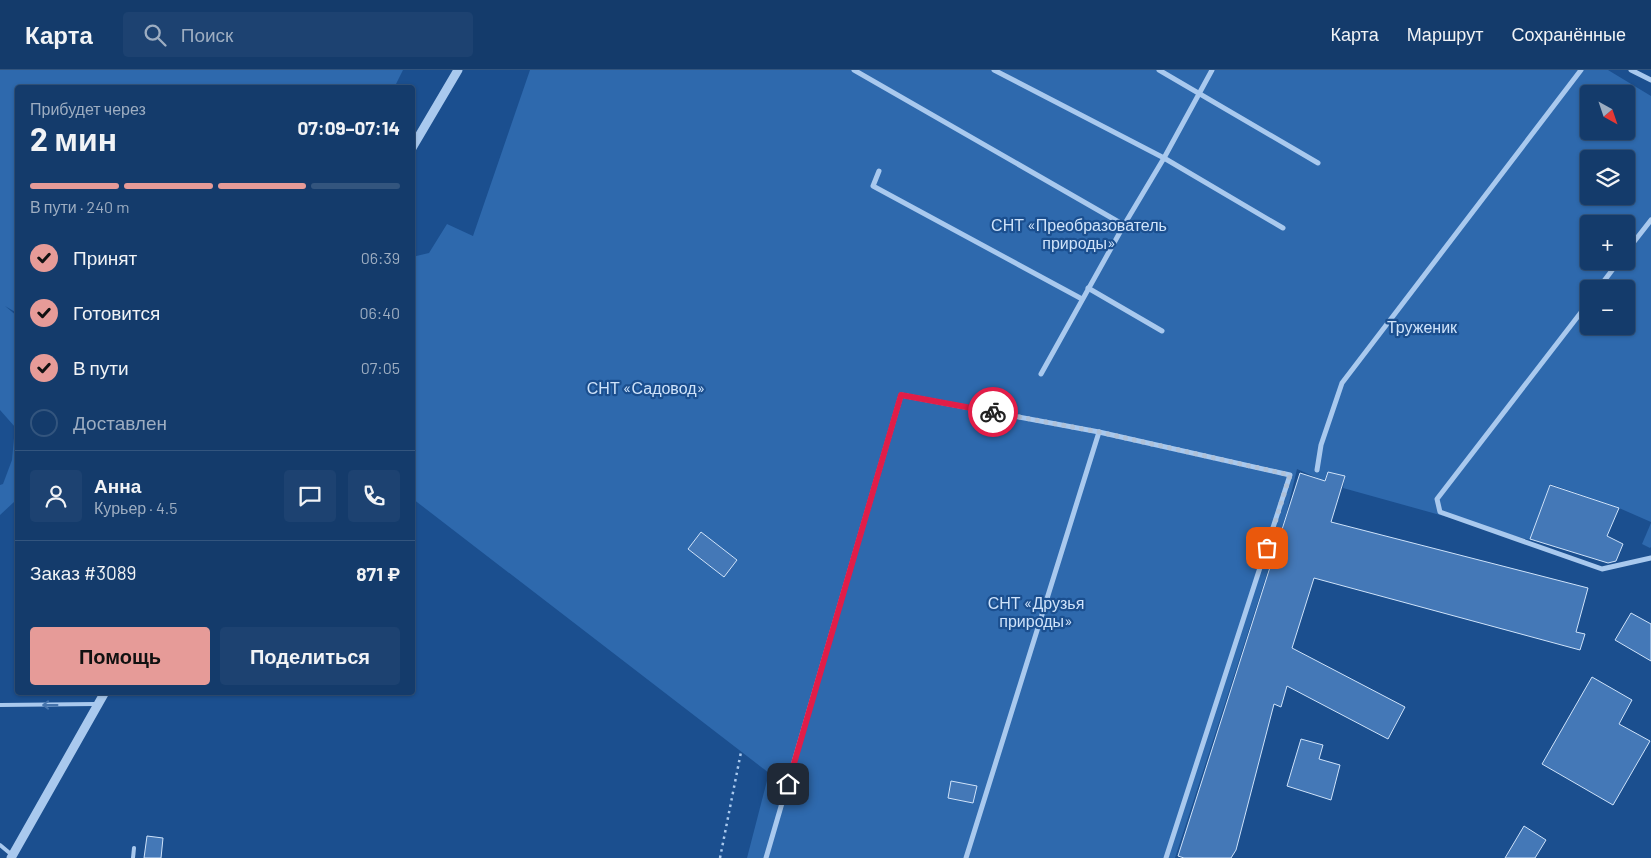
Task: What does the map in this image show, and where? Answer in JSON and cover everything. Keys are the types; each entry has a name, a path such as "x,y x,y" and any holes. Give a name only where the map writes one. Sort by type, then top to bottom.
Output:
{"street":[{"path":"415,143 458,70"},
{"path":"854,70 1124,225"},
{"path":"994,70 1164,158 1283,228"},
{"path":"1159,70 1318,163"},
{"path":"1041,374 1212,70"},
{"path":"1317,470 1321,445 1342,383 1581,70"},
{"path":"1631,70 1651,80"},
{"path":"879,171 873,186 1082,299"},
{"path":"1635,240 1651,220"},
{"path":"1605,280 1613,270"},
{"path":"1088,288 1162,331"},
{"path":"1580,314 1437,499 1440,512 1602,570 1651,558"},
{"path":"766,858 901,395 1099,432 1290,475 1166,858"},
{"path":"966,858 1099,432"},
{"path":"12,857 104,695"}],"lane":[{"path":"0,705 99,704"},
{"path":"0,845 12,857"},
{"path":"133,858 134,848"}],"path":[{"path":"720,858 741,752"}],"green space":[{"path":"0,70 403,70 396,85 15,85 15,312 5,306 15,314 15,427 0,410"},
{"path":"530,70 1608,70 1633,85 1580,85 1580,140 1635,140 1635,86 1651,96 1651,522 1619,508 1550,484 1530,540 1343,488 1345,476 1328,472 1324,481 1297,469 1286,515 1175,858 747,858 769,773 415,501 415,256 429,253 447,224 473,236"},
{"path":"15,427 15,502 0,515 0,485 3,484 12,460"},
{"path":"1651,523 1651,547 1650,548 1642,544"}],"building":[{"path":"1328,472 1345,476 1331,522 1588,588 1576,632 1585,634 1580,650 1314,578 1292,648 1405,707 1388,739 1287,686 1281,707 1274,704 1236,850 1231,858 1184,858 1178,856 1300,473 1325,481"},
{"path":"1550,485 1619,508 1607,536 1623,544 1616,561 1608,563 1530,539"},
{"path":"701,532 737,560 724,577 688,549"},
{"path":"1631,613 1651,624 1651,661 1615,640"},
{"path":"1592,677 1632,700 1619,724 1650,741 1613,805 1542,764"},
{"path":"1301,739 1323,745 1319,759 1340,765 1331,800 1287,786"},
{"path":"951,781 977,786 973,803 948,798"},
{"path":"1524,826 1546,840 1535,858 1505,858"},
{"path":"147,836 163,838 161,858 144,858"}],"way so far":[{"path":"993,412 1099,432 1290,475 1267,548"}],"route":[{"path":"788,784 901,395 993,412"}],"park label":[{"name":"СНТ «Преобразователь природы»","path":"1079,234"},
{"name":"Труженик","path":"1422,327"},
{"name":"СНТ «Садовод»","path":"646,388"},
{"name":"СНТ «Друзья природы»","path":"1036,612"}]}
